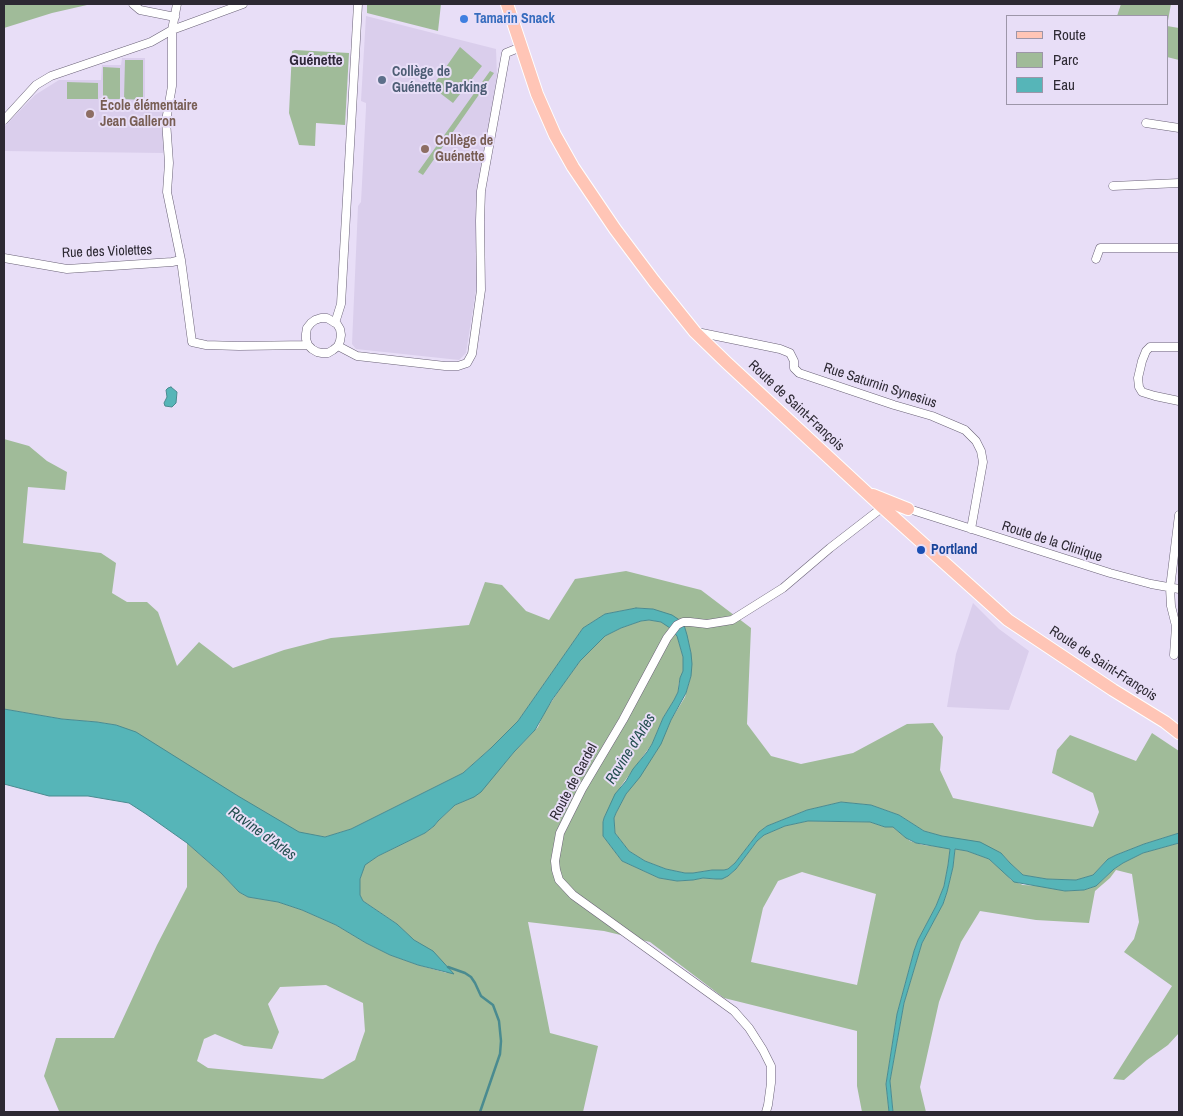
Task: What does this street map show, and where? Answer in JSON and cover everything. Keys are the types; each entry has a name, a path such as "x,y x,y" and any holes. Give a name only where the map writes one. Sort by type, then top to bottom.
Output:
{"main road":[{"name":"Route de Saint-François","path":"507,4 537,94 555,135 573,166 610,221 654,281 696,332 868,494 1008,620 1179,733"},
{"path":"868,494 914,511 910,522 910,532"}],"street":[{"path":"133,4 140,10 175,17"},
{"path":"177,4 172,30 172,86 166,122 169,163 167,192 181,260 192,342 206,345 238,346 308,345"},
{"path":"4,120 36,85 51,76 151,42 172,30 243,4"},
{"path":"335,323 341,304 358,4"},
{"path":"338,346 357,356 445,366 458,366 467,363 472,354 481,290 481,191 506,53 521,47"},
{"path":"1146,123 1179,128"},
{"path":"1113,186 1179,184 1179,174"},
{"path":"1096,259 1100,248 1179,248"},
{"name":"Rue des Violettes","path":"4,258 66,268 181,260"},
{"path":"327,318 335,323 340,329 341,335 338,346 333,350 322,353 317,352 308,345 306,339 307,328 315,320 327,318"},
{"name":"Rue Saturnin Synesius","path":"696,332 780,349 790,353 794,361 794,368 799,373 932,416 965,430 976,441 981,451 983,462 971,529"},
{"path":"1179,347 1150,347 1142,361 1138,378 1139,388 1142,392 1179,401"},
{"name":"Route de la Clinique","path":"888,512 914,511 1118,576 1179,589"},
{"name":"Route de Gardel","path":"766,1112 771,1083 771,1066 749,1028 734,1011 573,895 559,880 556,870 555,861 560,833 582,789 623,720 671,632 677,625 683,622 707,624 732,620 783,588 830,548 888,512"},
{"path":"1174,655 1176,626 1171,606 1170,588 1179,515"}],"shaded area":[{"name":"Collège de Guénette","path":"366,16 496,49 497,76 479,190 478,277 466,353 459,360 356,349 352,344 358,206 361,202 366,108 366,103 361,101"},
{"name":"École élémentaire Jean Galleron","path":"122,58 145,58 145,102 165,102 163,153 4,151 4,127 35,95 59,80 101,80 102,65 121,65"},
{"path":"973,603 999,629 1029,651 1009,710 947,707 956,654"}],"green space":[{"path":"4,4 87,5 52,13 4,28"},
{"path":"367,4 441,4 438,31 367,13"},
{"path":"1121,4 1171,4 1168,20 1168,15 1117,15"},
{"path":"1168,26 1179,28 1179,60 1168,57"},
{"path":"460,47 482,66 453,103 432,87"},
{"path":"292,51 349,53 345,125 316,123 315,146 299,145 289,113"},
{"path":"125,60 143,60 143,100 124,99"},
{"path":"103,67 120,68 120,99 103,99"},
{"path":"490,71 494,73 423,175 418,172"},
{"path":"67,82 98,83 98,99 67,99"},
{"path":"4,439 29,446 47,461 67,472 65,490 28,487 23,543 101,553 116,563 112,593 127,602 147,602 158,612 177,666 199,642 233,668 284,650 331,638 469,625 485,582 502,585 526,611 549,620 575,579 626,571 701,590 751,628 747,724 771,756 801,764 853,753 907,724 933,723 943,737 940,770 953,798 1093,827 1099,812 1093,793 1052,773 1057,750 1070,735 1136,761 1152,733 1179,751 1179,833 1116,855 1108,859 1093,875 1076,880 1047,879 1023,875 1001,853 924,831 899,815 871,805 841,802 807,810 767,826 759,832 735,863 728,869 685,873 666,869 645,861 629,851 615,833 614,818 626,794 656,752 671,720 685,697 691,676 691,653 684,625 653,609 636,608 605,614 583,628 518,721 463,773 351,829 325,837 299,833 116,725 62,719 4,709"},
{"path":"641,621 661,622 667,625 677,636 683,657 683,671 678,692 663,718 652,744 621,786 604,818 603,836 622,861 659,878 677,881 703,878 716,879 728,876 736,869 757,841 764,835 785,826 808,821 870,822 885,827 893,827 910,841 916,843 950,848 944,886 918,940 897,1014 886,1084 889,1112 862,1112 857,1086 857,1031 724,998 650,942 604,931 528,922 550,1033 598,1046 583,1112 59,1111 44,1076 56,1038 114,1038 157,945 187,887 187,843 239,892 248,897 278,902 302,910 336,925 390,955 447,973 420,944 397,924 363,901 360,895 360,879 365,864 425,833 455,805 469,799 496,773 538,727 544,713 562,686 593,647 605,636","holes":["802,872 876,894 857,985 751,962 763,908 778,881","326,985 363,1003 365,1031 355,1060 323,1079 208,1068 197,1061 204,1039 215,1034 244,1046 272,1049 279,1032 268,1004 280,987"]},
{"path":"1179,843 1179,1033 1168,1045 1124,1080 1113,1079 1172,986 1124,952 1134,939 1139,922 1132,874 1116,870 1095,891 1089,923 1036,920 980,911 961,942 939,1002 920,1087 926,1112 893,1112 890,1081 904,1003 922,943 943,904 947,892 955,849 989,859 1011,880 1023,885 1041,886 1065,891 1084,890 1096,886 1123,863 1143,853"}],"water":[{"path":"171,387 177,392 176,403 172,407 165,406 164,403 167,397 166,390"},
{"name":"Ravine d'Arles","path":"636,608 653,609 672,615 681,621 687,635 692,664 686,693 671,720 661,744 640,777 626,794 614,818 615,833 629,851 645,861 666,869 685,873 728,869 735,863 759,832 767,826 807,810 841,802 871,805 899,815 924,831 980,842 1001,853 1023,875 1047,879 1076,880 1093,875 1108,859 1116,855 1179,833 1179,843 1143,853 1123,863 1096,886 1084,890 1065,891 1014,882 989,859 955,849 947,892 943,904 922,943 904,1003 890,1081 893,1112 889,1112 886,1084 897,1014 918,940 944,886 950,849 916,843 906,838 893,827 885,827 870,822 808,821 785,826 764,835 757,841 736,869 722,879 703,878 677,881 659,878 622,861 603,836 604,818 615,794 652,744 663,718 678,692 683,671 683,657 677,636 661,622 641,621 605,636 580,661 552,700 535,730 481,792 455,805 425,833 378,856 365,865 360,879 360,895 363,901 397,924 414,940 433,951 454,974 418,965 390,955 336,925 302,910 278,902 248,897 239,892 187,843 129,803 88,796 49,796 4,784 4,709 62,719 116,725 136,732 299,832 325,837 351,829 463,773 518,721 583,628 605,614"}],"waterway":[{"path":"448,967 471,977 481,996 493,1005 499,1021 500,1054 480,1112"}],"place":[{"name":"Tamarin Snack","path":"464,19"},
{"name":"Collège de Guénette Parking","path":"382,80"},
{"name":"École élémentaire Jean Galleron","path":"90,114"},
{"name":"Collège de Guénette","path":"425,149"},
{"name":"Portland","path":"921,550"}],"district":[{"name":"Guénette","path":"316,61"}]}
